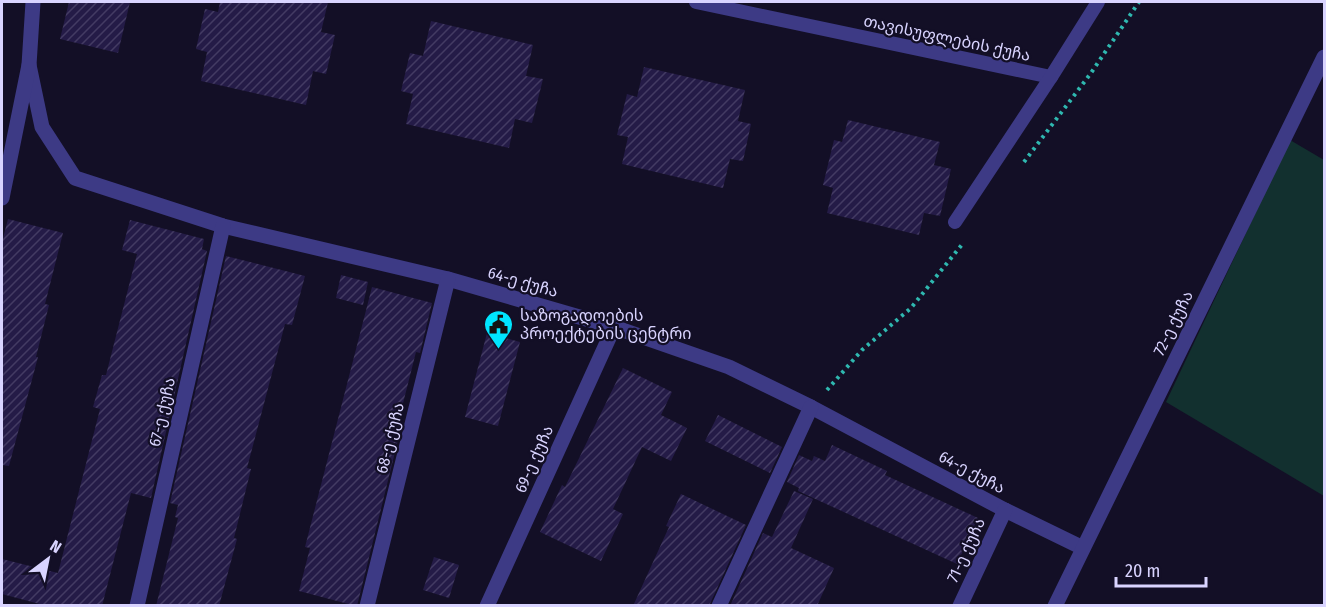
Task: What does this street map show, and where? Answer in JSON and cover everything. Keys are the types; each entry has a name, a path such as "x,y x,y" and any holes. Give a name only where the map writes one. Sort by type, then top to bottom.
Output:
{"street":[{"path":"2,198 29,65 33,2"},
{"name":"72-ე ქუჩა","path":"1055,606 1324,57"},
{"name":"64-ე ქუჩა","path":"29,65 42,126 75,178 223,226 448,279 614,327 729,368 812,408 1005,510 1083,548"},
{"name":"67-ე ქუჩა","path":"137,606 223,226"},
{"name":"68-ე ქუჩა","path":"367,606 448,279"},
{"name":"69-ე ქუჩა","path":"488,606 614,327"},
{"path":"719,606 812,408"},
{"name":"71-ე ქუჩა","path":"960,606 1005,510"}],"lane":[{"name":"თავისუფლების ქუჩა","path":"696,2 1051,77"},
{"path":"955,222 1098,2"}],"green space":[{"path":"1290,140 1324,160 1324,496 1166,402"}],"building":[{"path":"69,2 130,2 118,53 60,39"},
{"path":"220,2 328,2 321,32 335,35 326,74 313,71 306,105 201,81 207,52 196,49 205,9 218,12"},
{"path":"431,21 533,45 526,76 543,79 532,123 515,119 509,148 406,124 413,94 401,91 410,53 423,56"},
{"path":"644,67 745,90 738,121 751,124 743,161 730,159 723,188 622,164 628,137 617,135 627,94 637,97"},
{"path":"848,120 940,142 934,165 951,169 940,216 924,213 919,235 827,213 833,188 823,185 834,140 842,142"},
{"path":"8,219 63,233 45,304 49,305 36,357 38,357 9,466 2,465 2,242"},
{"path":"130,220 204,239 202,249 207,251 151,498 131,493 102,606 47,606 2,594 2,559 58,573 100,409 93,407 102,375 106,375 137,254 122,250"},
{"path":"226,256 305,276 292,325 285,324 247,468 251,469 234,538 237,539 219,606 156,606 178,518 175,517 178,505 170,503"},
{"path":"341,275 368,282 363,305 336,298"},
{"path":"372,287 432,303 420,353 416,352 396,431 400,432 356,606 299,591 310,548 305,547"},
{"path":"487,333 520,342 498,426 465,417"},
{"path":"623,368 672,392 661,415 687,428 671,461 642,447 613,509 623,514 601,561 540,532 562,485 565,487"},
{"path":"718,415 782,447 770,473 705,441"},
{"path":"832,445 887,471 885,475 978,518 957,564 798,491 799,488 787,482 799,455 812,461 814,456 825,461"},
{"path":"794,491 813,499 791,548 834,568 817,606 730,606 763,533 772,537"},
{"path":"681,494 746,525 709,606 633,606 669,527 666,526"},
{"path":"434,557 459,565 449,598 423,590"}],"place":[{"name":"საზოგადოების პროექტების ცენტრი","path":"499,350"}]}
